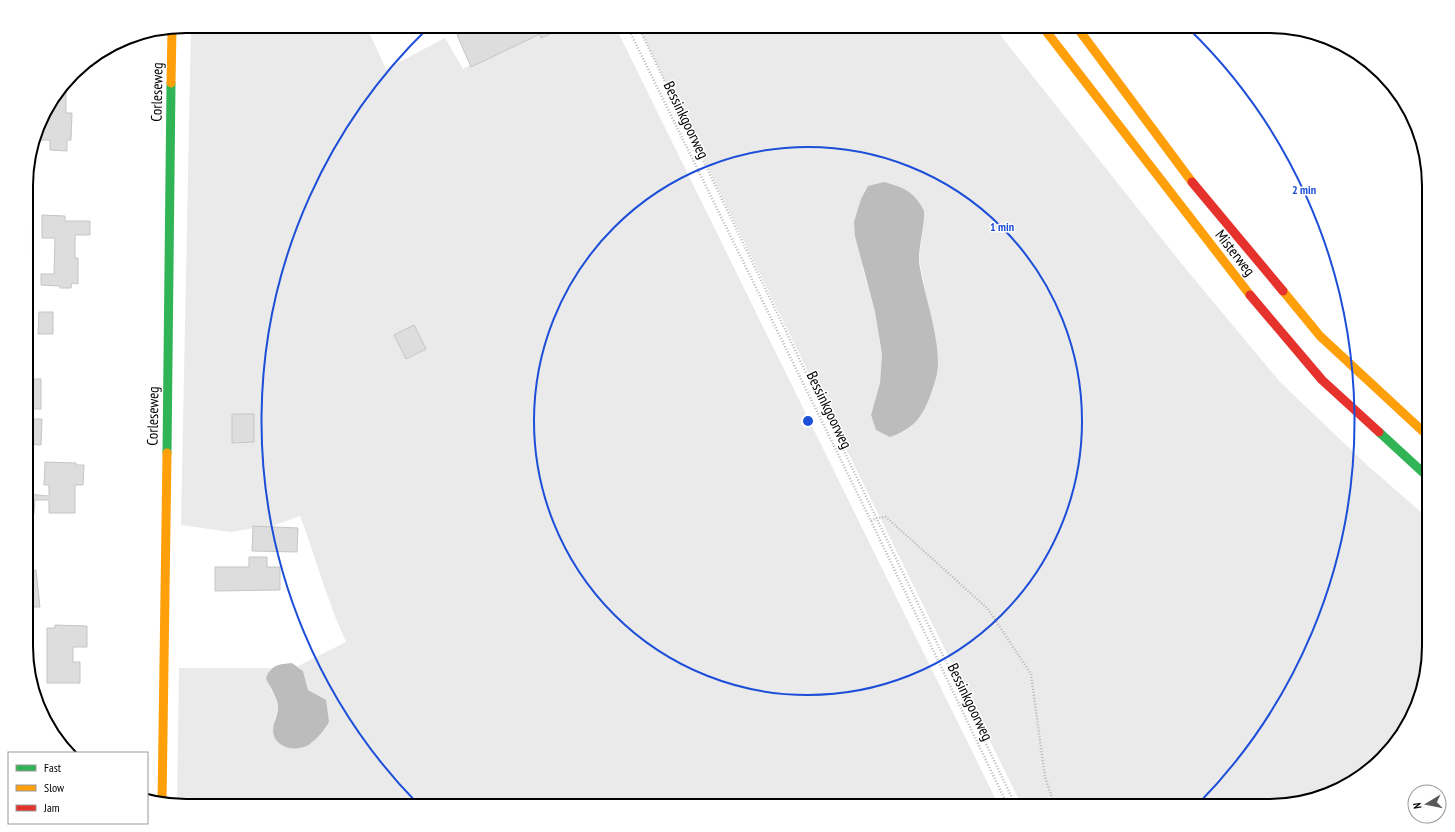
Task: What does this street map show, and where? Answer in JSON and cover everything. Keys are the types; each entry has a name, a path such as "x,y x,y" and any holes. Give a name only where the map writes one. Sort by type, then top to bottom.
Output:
{"main road":[{"name":"Corleseweg","path":"162,797 172,33"},
{"name":"Misterweg","path":"1047,33 1234,276 1322,380 1422,472"},
{"name":"Misterweg","path":"1081,33 1187,176 1320,336 1422,431"}],"path":[{"name":"Bessinkgoorweg","path":"630,33 872,521 1005,799"},
{"name":"Bessinkgoorweg","path":"641,33 1013,799"},
{"path":"872,521 877,518 886,517 988,609 1031,674 1045,777 1053,799"}],"shaded area":[{"path":"191,33 369,33 386,69 445,38 463,69 535,33 618,33 996,799 177,799 179,668 272,668 269,670 269,686 276,698 278,708 274,721 312,743 326,701 308,690 303,671 298,666 346,642 333,611 300,516 275,525 230,532 181,525"},
{"path":"641,33 999,33 1185,268 1280,382 1367,465 1422,513 1422,656 1419,676 1414,695 1406,714 1384,747 1370,761 1337,783 1318,791 1289,798 1019,799","holes":["925,212 919,260 930,312 938,364 933,388 921,416 911,427 901,433 876,430 871,415 880,383 882,354 875,312 862,266"]},
{"path":"884,182 908,191 917,199 924,211 919,262 936,338 938,363 934,386 919,419 904,431 890,437 876,430 871,415 880,383 882,354 875,312 855,236 854,222 861,199 868,186"},
{"path":"292,663 303,671 308,690 326,700 329,722 314,741 302,748 285,747 277,741 274,736 273,729 278,705 266,678 270,670 276,666"}],"building":[{"path":"461,33 552,33 541,38 540,34 471,67 457,35"},
{"path":"66,92 66,113 72,113 71,140 67,140 67,151 50,150 50,140 40,140 49,118"},
{"path":"42,215 65,216 65,221 90,221 90,235 75,235 75,258 78,258 78,284 72,283 71,288 41,285 41,274 54,274 55,238 42,238"},
{"path":"39,312 53,312 53,334 38,334"},
{"path":"414,325 426,349 406,359 394,335"},
{"path":"33,379 41,379 41,409 33,409"},
{"path":"232,414 254,414 254,442 232,443"},
{"path":"33,419 42,419 41,445 33,444"},
{"path":"45,462 76,463 76,465 84,465 83,485 75,485 75,513 49,513 49,500 35,500 33,514 33,495 49,496 49,485 44,485"},
{"path":"253,526 298,528 297,552 252,551"},
{"path":"249,557 267,557 267,567 280,567 280,590 215,591 215,567 249,567"},
{"path":"33,570 36,570 40,607 33,607"},
{"path":"55,625 87,626 87,647 73,647 73,662 80,662 80,683 47,683 47,628 55,628"}],"traffic: fast":[{"path":"167,453 171,83"},
{"path":"1379,432 1422,472"}],"traffic: slow":[{"path":"171,83 172,33"},
{"path":"1047,33 1250,295"},
{"path":"1081,33 1192,182"},
{"path":"1283,291 1320,336 1422,431"},
{"path":"162,797 167,453"}],"traffic: jam":[{"path":"1192,182 1283,291"},
{"path":"1250,295 1322,380 1379,432"}]}
